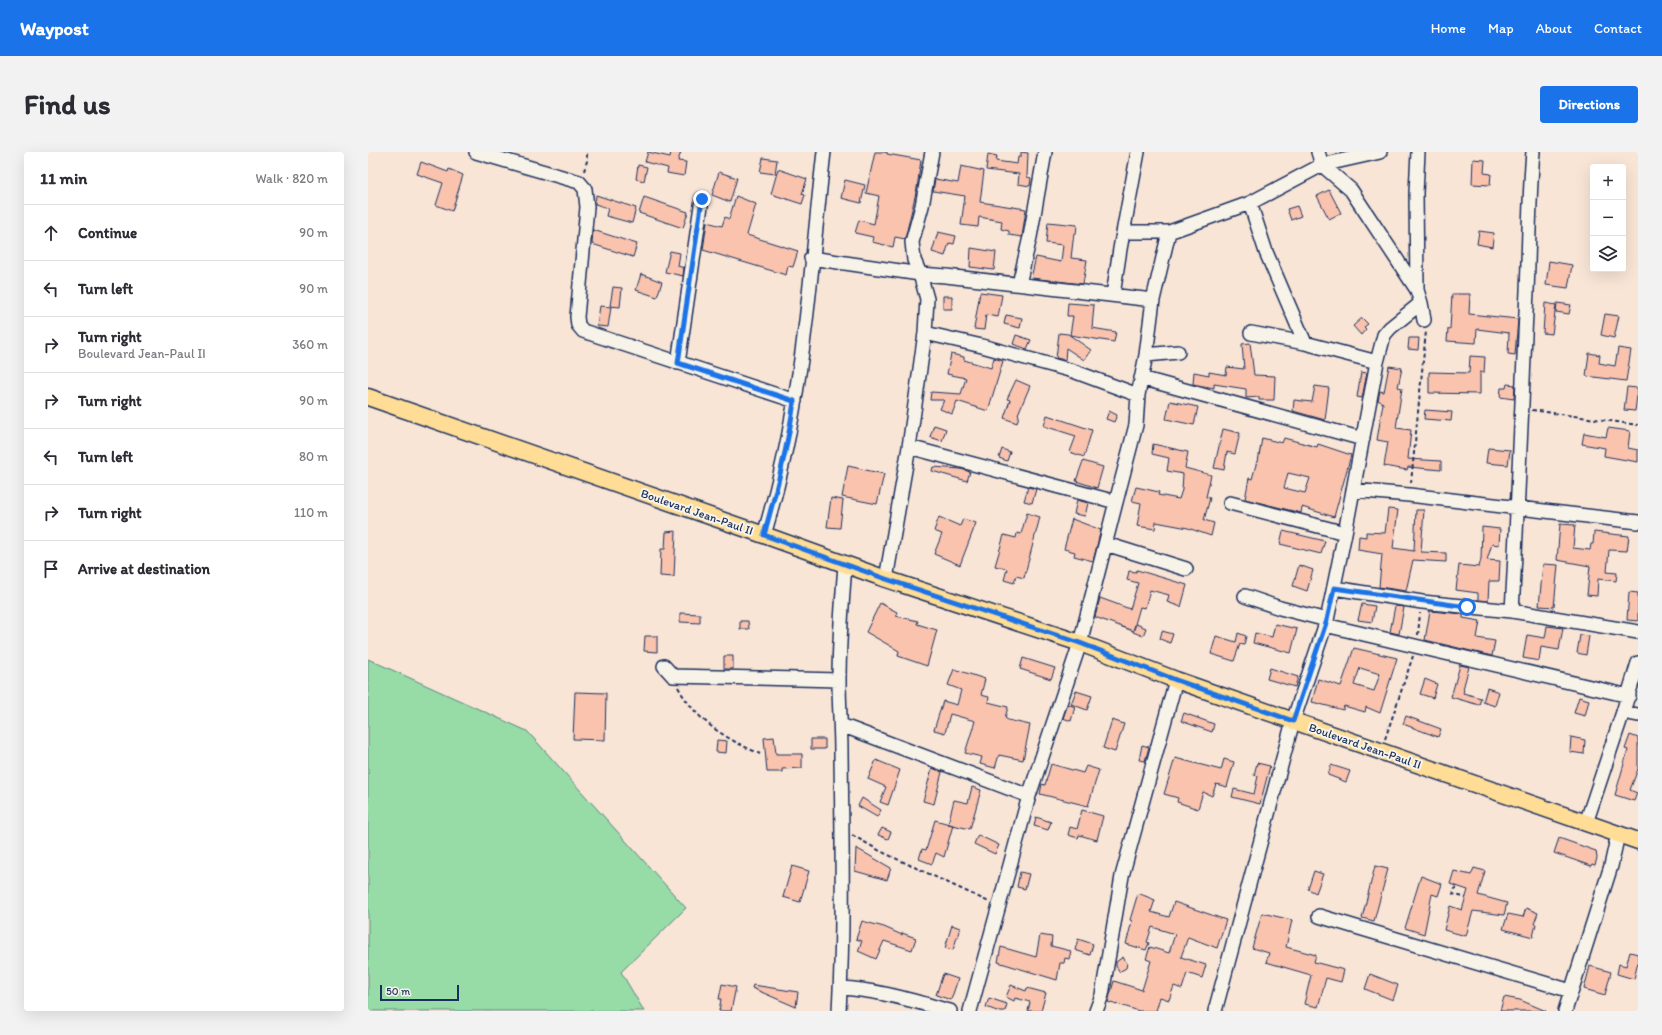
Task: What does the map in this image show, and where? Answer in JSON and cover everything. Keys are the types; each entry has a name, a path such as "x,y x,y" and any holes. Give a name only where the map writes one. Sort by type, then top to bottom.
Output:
{"main road":[{"name":"Boulevard Jean-Paul II","path":"368,397 764,535 845,565 1080,643 1176,680 1638,841"}],"street":[{"path":"476,152 579,182 585,189 587,197 577,317 578,325 583,331 794,401"},
{"path":"764,535 780,473 794,401 824,152"},
{"path":"886,579 925,333 927,299 920,274 914,260 912,242 922,206 932,152"},
{"path":"1019,284 1030,237 1045,152"},
{"path":"1112,295 1138,152"},
{"path":"1318,152 1322,165 1352,190 1416,290 1421,303 1424,320"},
{"path":"1124,232 1169,232 1250,204 1322,165 1380,152"},
{"path":"1416,290 1416,193 1418,152"},
{"path":"1512,611 1529,255 1529,200 1533,152"},
{"path":"678,363 702,199"},
{"path":"1250,204 1266,252 1305,343"},
{"path":"970,1011 1029,796 1080,643 1106,544 1136,425 1138,395 1146,355 1153,300 1169,232"},
{"path":"811,258 920,274 1153,300"},
{"path":"1215,1011 1293,721 1326,623 1345,533 1377,362 1384,334 1421,303"},
{"path":"925,333 982,346 1073,371 1138,395"},
{"path":"1251,333 1305,343 1377,362"},
{"path":"1146,355 1178,352"},
{"path":"1141,378 1363,439"},
{"path":"908,447 1116,502"},
{"path":"1353,490 1409,494 1638,522"},
{"path":"1230,503 1345,533"},
{"path":"1106,544 1186,569"},
{"path":"839,1011 842,830 839,680 840,622 845,565"},
{"path":"1334,588 1422,602 1512,611 1638,632"},
{"path":"1245,596 1326,623 1416,647 1629,696"},
{"path":"1586,822 1624,712 1638,663"},
{"path":"668,671 839,680"},
{"path":"1096,1011 1102,995 1122,876 1176,680"},
{"path":"1624,712 1638,715"},
{"path":"841,725 1029,796"},
{"path":"1565,1011 1611,866 1618,834"},
{"path":"1319,916 1572,991"},
{"path":"840,988 868,990 894,995 950,1011"}],"path":[{"path":"579,182 587,161 587,152"},
{"path":"1409,494 1426,331 1424,320"},
{"path":"1521,409 1638,425"},
{"path":"1381,751 1416,647 1422,602"},
{"path":"668,671 685,700 701,718 720,734 760,754"},
{"path":"842,830 880,851 999,906"},
{"path":"1456,886 1453,894 1466,898"}],"green space":[{"path":"368,659 527,731 686,908 621,972 644,1011 368,1011"}],"building":[{"path":"648,152 670,157 671,152 681,152 678,161 686,162 684,176 667,173 668,168 645,162"},
{"path":"875,152 887,152 887,154 921,160 917,188 905,239 895,237 893,247 872,242 873,237 855,233 859,220 874,224 879,196 866,193"},
{"path":"1021,152 1028,153 1027,177 1031,178 1030,186 1018,184 1019,174 986,170 988,154 997,156 996,161 1017,164 1018,157 1021,157"},
{"path":"763,158 777,160 775,174 760,172"},
{"path":"1473,159 1485,160 1484,173 1491,174 1490,185 1472,184"},
{"path":"421,162 448,172 449,169 463,175 452,211 436,205 443,183 417,174"},
{"path":"638,165 647,167 644,181 636,179"},
{"path":"961,166 984,171 980,202 1026,209 1022,237 1009,235 1009,231 1001,229 1002,221 979,217 978,227 961,225 965,196 933,191 935,179 958,183"},
{"path":"778,169 807,179 802,194 805,195 802,204 771,194"},
{"path":"719,172 737,178 730,202 712,195"},
{"path":"845,180 865,185 861,203 841,198"},
{"path":"1329,190 1341,213 1329,219 1317,196"},
{"path":"596,195 636,208 632,223 606,216 608,208 595,204"},
{"path":"736,196 756,204 747,235 798,251 793,267 788,266 786,275 703,250 707,222 722,226 725,217 729,219"},
{"path":"644,197 688,212 683,228 639,213"},
{"path":"1297,206 1301,216 1291,220 1287,209"},
{"path":"1048,222 1077,225 1076,234 1074,233 1071,258 1087,260 1083,284 1031,278 1036,257 1061,262 1063,245 1046,243"},
{"path":"593,230 637,244 633,257 592,244"},
{"path":"1479,231 1494,233 1492,247 1477,244"},
{"path":"938,232 956,236 954,244 949,243 945,256 932,252"},
{"path":"971,248 996,252 994,270 970,267"},
{"path":"670,251 680,253 678,266 684,268 683,276 665,272"},
{"path":"1549,261 1572,265 1568,288 1546,285"},
{"path":"641,274 662,282 657,297 636,290"},
{"path":"613,287 622,288 620,307 610,306"},
{"path":"980,292 1002,295 998,317 986,315 984,330 974,329"},
{"path":"1452,294 1470,294 1469,314 1518,319 1515,355 1508,354 1509,333 1477,329 1476,343 1447,341 1448,329 1450,329"},
{"path":"943,296 952,296 952,309 943,309"},
{"path":"1068,303 1094,305 1092,328 1116,332 1114,342 1070,335 1073,316 1067,316"},
{"path":"1545,303 1556,305 1552,334 1543,333"},
{"path":"1557,303 1571,305 1569,314 1556,312"},
{"path":"600,306 611,307 608,327 597,326"},
{"path":"1605,314 1619,316 1614,338 1601,335"},
{"path":"1006,315 1022,318 1020,328 1004,324"},
{"path":"1362,318 1368,324 1364,327 1366,329 1361,335 1353,326"},
{"path":"1059,333 1068,334 1091,350 1084,360 1066,348 1065,360 1056,358"},
{"path":"1016,335 1031,340 1027,349 1013,344"},
{"path":"1409,338 1419,338 1418,350 1408,349"},
{"path":"1250,343 1254,375 1275,376 1274,400 1259,400 1259,397 1246,398 1246,389 1214,384 1214,388 1193,384 1194,372 1209,375 1209,372 1226,375 1227,367 1244,369 1242,344"},
{"path":"1618,348 1631,350 1626,381 1586,376 1589,353 1600,355 1599,363 1615,366"},
{"path":"951,354 964,357 964,360 991,368 994,358 1003,361 988,411 957,401 952,414 940,409 944,400 930,400 931,392 961,394 966,378 947,374"},
{"path":"1470,356 1485,357 1484,373 1480,372 1480,394 1429,393 1429,372 1469,373"},
{"path":"1389,366 1402,368 1398,387 1402,388 1396,428 1411,430 1408,459 1441,461 1441,470 1408,467 1407,470 1384,466 1388,442 1377,440 1383,403 1378,400 1380,391 1384,392"},
{"path":"1361,372 1367,373 1362,398 1357,397"},
{"path":"1016,380 1030,386 1018,414 1017,423 1004,418 1010,400 1007,399"},
{"path":"1507,384 1515,385 1514,399 1500,397 1501,388 1506,388"},
{"path":"1315,386 1329,388 1325,420 1293,411 1294,400 1312,402"},
{"path":"1627,387 1638,388 1635,411 1624,410"},
{"path":"1170,401 1198,407 1194,425 1166,419"},
{"path":"1425,410 1452,412 1451,421 1424,419"},
{"path":"1109,411 1117,415 1114,422 1106,419"},
{"path":"1047,415 1092,430 1084,457 1070,452 1076,436 1044,426"},
{"path":"934,425 946,429 942,441 930,437"},
{"path":"1608,428 1630,431 1628,448 1638,450 1638,462 1604,456 1605,448 1582,444 1584,433 1606,437"},
{"path":"1223,429 1240,433 1235,454 1227,452 1224,470 1214,468"},
{"path":"1262,438 1282,443 1284,438 1317,447 1318,444 1351,455 1334,517 1302,507 1301,513 1245,499 1249,478 1252,479 1257,461 1258,462","holes":["1288,473 1310,478 1305,493 1284,488"]},
{"path":"1153,444 1188,452 1185,468 1211,475 1206,497 1210,498 1204,520 1214,523 1211,536 1188,528 1156,522 1155,529 1137,526 1141,503 1132,501 1136,487 1159,492 1158,495 1179,499 1182,490 1183,474 1167,471 1169,458 1152,454"},
{"path":"1488,448 1510,450 1508,465 1486,463"},
{"path":"1002,449 1010,452 1007,461 999,458"},
{"path":"1083,461 1103,467 1097,488 1076,481"},
{"path":"848,466 884,474 877,504 842,497"},
{"path":"933,467 961,469 970,472 967,481 932,471"},
{"path":"1028,487 1036,489 1032,503 1024,501"},
{"path":"831,498 843,500 840,528 827,527"},
{"path":"1077,500 1088,503 1085,516 1074,514"},
{"path":"1388,509 1398,510 1393,548 1414,551 1416,510 1424,510 1421,552 1446,553 1446,562 1413,560 1406,591 1379,587 1382,554 1358,550 1359,536 1366,537 1366,532 1385,533"},
{"path":"1027,513 1040,517 1024,578 1016,576 1014,583 1004,580 1007,569 995,566 1004,535 1016,538 1017,533 1021,534"},
{"path":"939,517 960,526 963,519 976,523 960,565 934,554 942,534 934,531"},
{"path":"1072,519 1101,530 1093,561 1074,556 1075,552 1064,549"},
{"path":"1560,524 1575,525 1573,548 1590,550 1591,544 1593,544 1594,532 1629,536 1627,551 1609,550 1607,572 1617,573 1616,581 1598,579 1597,596 1587,595 1590,566 1557,560"},
{"path":"1482,527 1500,529 1499,545 1492,544 1487,560 1500,561 1499,581 1489,581 1488,601 1478,600 1478,593 1456,590 1459,565 1479,567 1481,559"},
{"path":"676,531 674,577 660,576 661,549 665,549 666,532"},
{"path":"1283,531 1325,541 1321,554 1280,544"},
{"path":"1543,564 1558,565 1554,607 1539,606"},
{"path":"1299,565 1313,570 1307,591 1293,586"},
{"path":"1137,570 1187,585 1181,607 1167,602 1169,595 1150,590 1145,608 1140,607 1133,631 1095,617 1100,598 1130,609 1138,583 1127,580 1129,571 1136,572"},
{"path":"1629,592 1638,593 1638,621 1627,620"},
{"path":"880,603 897,612 896,616 918,621 917,624 937,630 927,666 898,656 899,651 866,632"},
{"path":"1362,604 1375,606 1372,622 1358,620"},
{"path":"1395,606 1404,607 1399,634 1390,632"},
{"path":"1430,611 1463,614 1463,618 1480,621 1477,638 1495,641 1492,656 1425,640"},
{"path":"680,613 700,614 700,623 680,622"},
{"path":"740,621 748,621 749,629 740,629"},
{"path":"1136,624 1146,628 1143,636 1133,632"},
{"path":"1275,624 1297,629 1291,653 1253,643 1255,633 1272,637"},
{"path":"1547,626 1563,628 1559,650 1541,647 1539,661 1523,658 1527,635 1545,638"},
{"path":"1162,631 1173,634 1170,643 1160,639"},
{"path":"1238,633 1246,636 1244,645 1240,644 1234,661 1211,654 1216,636 1236,642"},
{"path":"1580,635 1589,636 1586,655 1577,653"},
{"path":"645,636 657,636 657,652 644,651"},
{"path":"1354,648 1397,658 1380,713 1366,707 1365,712 1344,706 1343,710 1312,702 1318,679 1341,686","holes":["1360,668 1380,674 1374,691 1354,685"]},
{"path":"724,656 733,656 733,669 724,669"},
{"path":"1023,658 1055,668 1051,679 1020,669"},
{"path":"1460,665 1469,667 1463,693 1481,698 1479,705 1451,697"},
{"path":"1270,668 1298,677 1295,687 1267,679"},
{"path":"954,669 985,679 981,695 989,697 988,702 1008,707 1005,718 1008,720 1030,725 1023,760 999,755 995,768 980,764 982,757 965,753 975,721 950,714 945,733 934,730 943,701 957,705 961,690 948,685"},
{"path":"1425,679 1437,684 1433,698 1420,694"},
{"path":"1487,688 1499,692 1495,706 1483,702"},
{"path":"1076,691 1092,696 1087,710 1071,704"},
{"path":"575,692 606,693 605,740 573,739"},
{"path":"1579,697 1589,700 1585,716 1574,713"},
{"path":"1068,704 1075,707 1071,721 1063,718"},
{"path":"1184,713 1214,724 1212,732 1181,721"},
{"path":"1406,716 1441,729 1438,737 1403,724"},
{"path":"1112,720 1124,724 1115,752 1103,748"},
{"path":"1630,735 1638,738 1638,769 1630,790 1637,793 1634,801 1615,795 1628,750 1625,749"},
{"path":"774,737 776,754 802,754 802,768 782,769 782,772 767,772 764,738"},
{"path":"1571,737 1585,740 1584,754 1570,752"},
{"path":"811,739 825,739 825,749 811,749"},
{"path":"717,740 727,741 726,753 716,752"},
{"path":"1142,745 1149,747 1145,761 1139,760"},
{"path":"1175,758 1221,770 1224,759 1234,762 1227,787 1216,784 1212,796 1203,792 1198,809 1177,802 1178,798 1164,794"},
{"path":"876,760 900,770 888,805 880,802 886,787 868,779"},
{"path":"1257,763 1270,766 1260,804 1232,797 1234,789 1254,794 1258,776 1254,775"},
{"path":"1051,764 1083,773 1086,766 1099,770 1088,806 1040,794 1042,784 1045,785"},
{"path":"1331,765 1350,771 1346,782 1328,775"},
{"path":"932,768 942,772 934,804 923,801"},
{"path":"972,787 981,790 970,829 948,824 954,800 968,803"},
{"path":"862,798 881,810 877,817 858,806"},
{"path":"1082,810 1103,816 1097,840 1079,835 1078,838 1068,835 1070,827 1077,829"},
{"path":"1036,817 1051,822 1048,830 1034,826"},
{"path":"935,820 953,825 944,857 936,853 932,864 919,859 922,849 926,850"},
{"path":"882,828 891,832 888,839 878,835"},
{"path":"978,835 999,845 995,854 974,844"},
{"path":"1559,838 1596,851 1597,858 1595,865 1592,864 1591,866 1554,853"},
{"path":"856,848 891,868 887,880 855,871"},
{"path":"792,866 809,871 800,902 783,897"},
{"path":"1375,866 1388,869 1374,921 1362,918"},
{"path":"1474,868 1485,871 1478,895 1507,903 1504,915 1473,911 1466,936 1444,930 1450,906 1462,910 1468,890 1450,884 1454,871 1471,875"},
{"path":"1314,871 1323,874 1316,893 1308,889"},
{"path":"1020,872 1029,874 1025,889 1017,887"},
{"path":"1421,876 1442,884 1438,896 1432,894 1424,934 1405,928"},
{"path":"1138,893 1155,900 1151,912 1169,917 1174,902 1226,920 1217,948 1188,937 1181,957 1206,965 1202,978 1187,973 1182,989 1174,986 1169,1000 1160,997 1156,1011 1139,1011 1108,1002 1114,981 1142,990 1151,961 1146,959 1150,947 1169,953 1175,934 1152,927 1146,950 1126,944 1132,921 1130,920"},
{"path":"1526,908 1538,913 1534,924 1536,924 1533,937 1503,929 1508,914 1523,917"},
{"path":"1262,913 1292,920 1286,947 1316,955 1314,962 1344,970 1341,982 1326,978 1318,1007 1304,1004 1311,975 1266,962 1269,953 1252,948"},
{"path":"862,921 884,927 902,935 902,933 916,938 912,950 884,941 876,959 858,951 862,941 856,939"},
{"path":"952,925 960,928 953,950 945,948"},
{"path":"1040,935 1052,937 1051,946 1071,951 1069,959 1065,958 1064,963 1060,963 1057,980 998,962 1001,947 1036,957"},
{"path":"1078,939 1093,944 1090,955 1075,950"},
{"path":"1630,952 1638,954 1638,962 1634,979 1617,974 1619,964 1626,966"},
{"path":"1123,957 1127,963 1126,968 1119,972 1116,962"},
{"path":"1590,966 1611,972 1605,995 1584,989"},
{"path":"943,974 958,979 951,1000 936,995"},
{"path":"1370,974 1398,985 1393,1000 1365,989"},
{"path":"722,984 736,987 731,1011 719,1011 721,999 719,999"},
{"path":"753,985 798,992 796,1007 752,988"},
{"path":"1011,985 1026,991 1027,988 1046,993 1041,1011 1028,1011 1030,1002 1015,998 1014,1001 1006,997"},
{"path":"1504,997 1520,1000 1546,1011 1500,1011"},
{"path":"989,998 1007,1004 1005,1011 997,1011 986,1007"}],"route":[{"path":"702,199 678,363 794,401 788,440 776,495 764,535 845,565 1080,643 1176,680 1293,721 1327,620 1334,588 1422,602 1467,607"}]}
